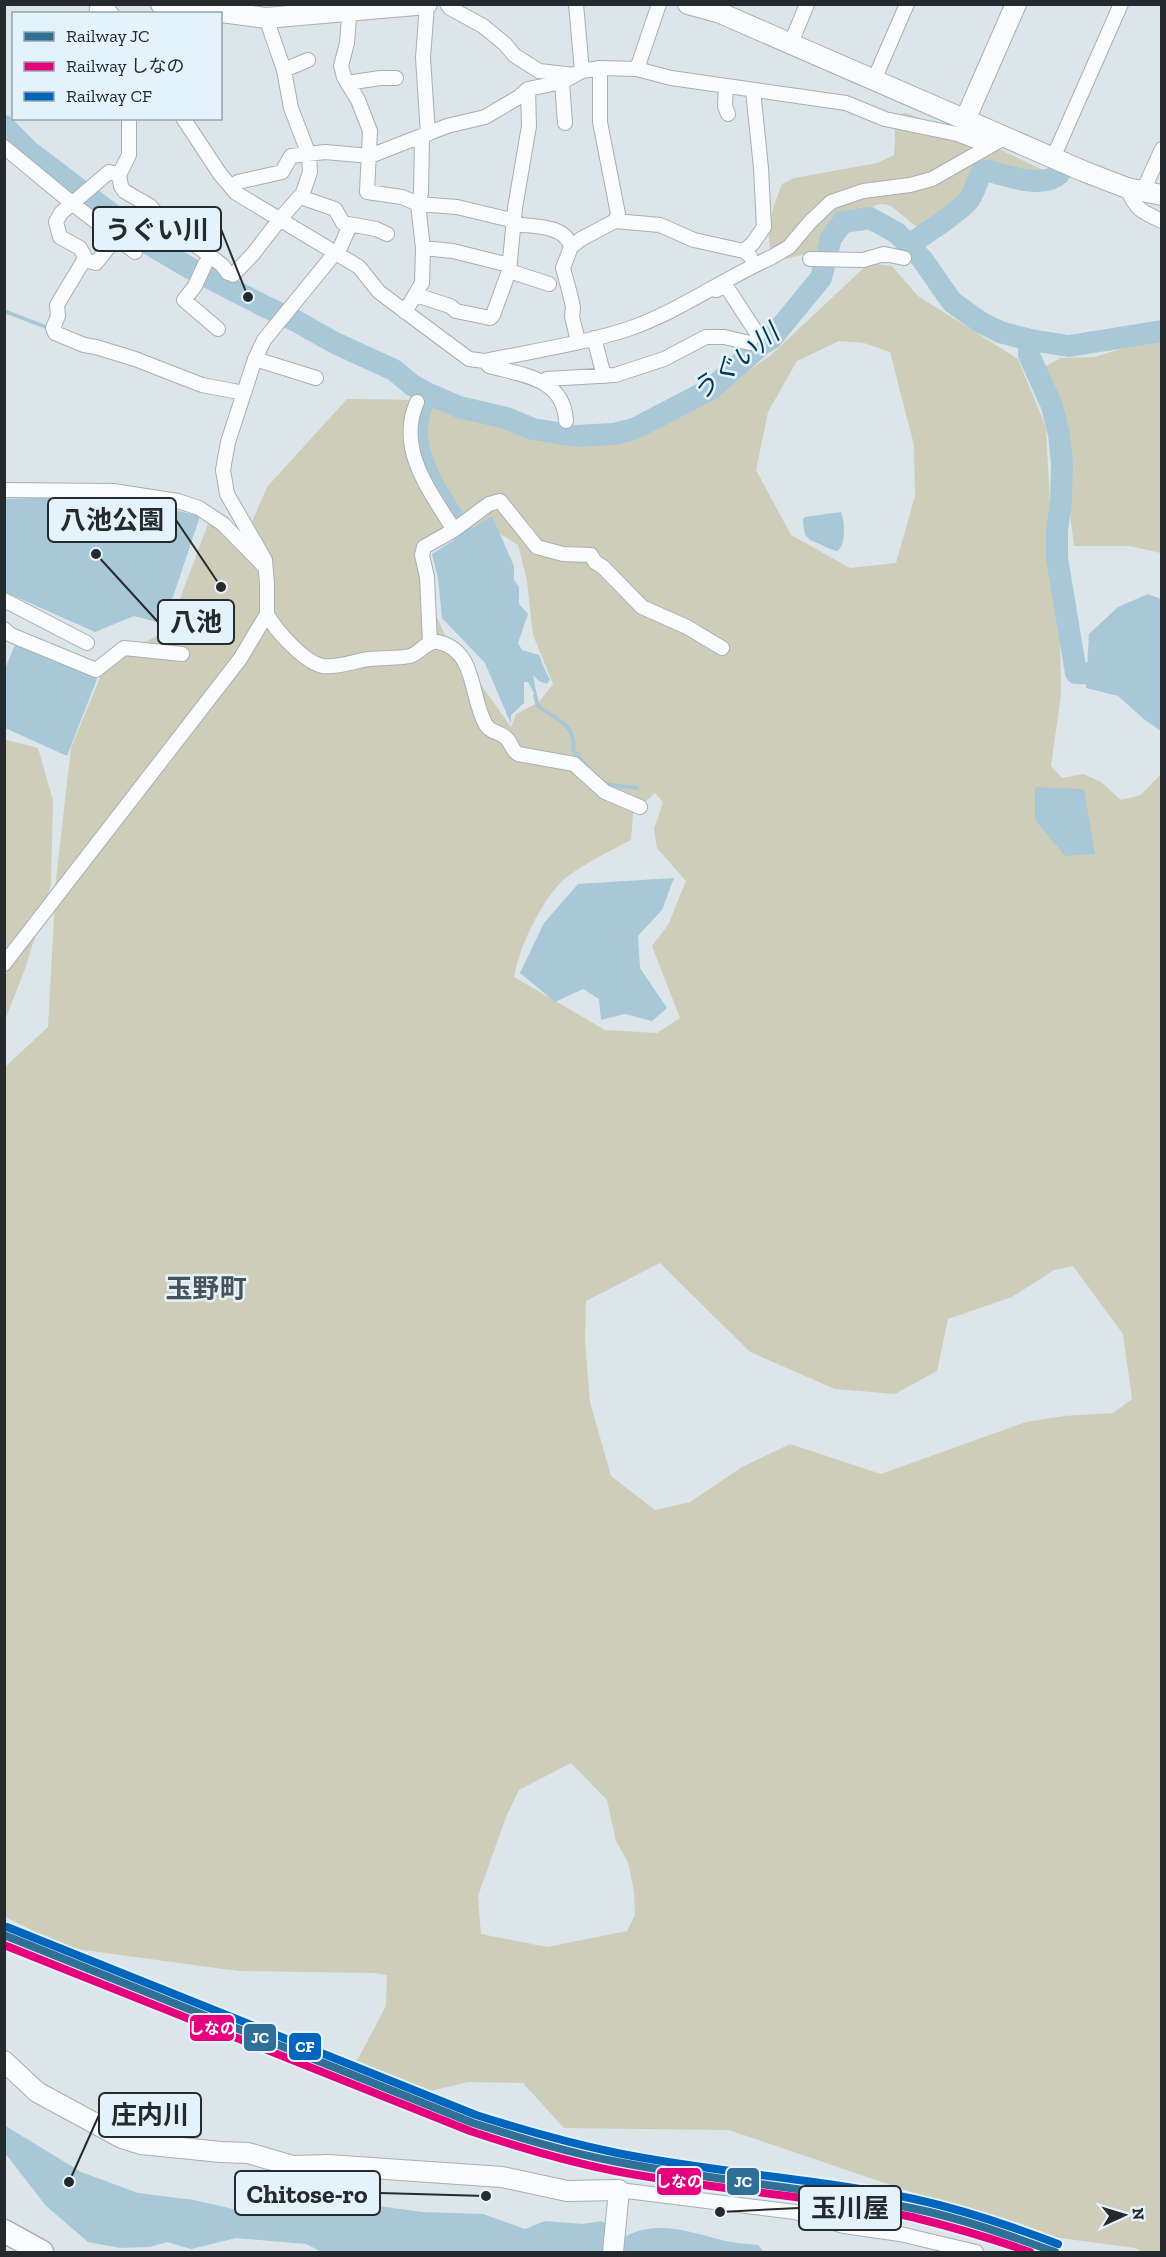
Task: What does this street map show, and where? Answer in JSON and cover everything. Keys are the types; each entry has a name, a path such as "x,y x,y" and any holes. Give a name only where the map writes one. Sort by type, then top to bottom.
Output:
{"main road":[{"path":"4,2231 42,2253"}],"street":[{"path":"161,4 266,18 349,8 427,4 423,58 425,135 422,183 418,204 423,248 422,283 405,312"},
{"path":"447,4 450,8 483,26 505,44 514,55 538,71 578,73 600,68 637,69 671,78 846,103 885,119 997,142 1053,158 1144,192"},
{"path":"576,4 578,73"},
{"path":"637,69 659,4"},
{"path":"688,4 718,12 965,120 997,142"},
{"path":"791,44 807,4"},
{"path":"874,80 907,4"},
{"path":"965,120 1016,4"},
{"path":"1053,158 1121,4"},
{"path":"349,8 347,43 341,66 347,84 358,100 370,131 367,192 402,196 418,204 457,207 515,222 551,228 564,237 571,247"},
{"path":"129,120 129,155 119,175 121,186 150,206 165,222 231,274 253,254 279,219 300,197 310,172 309,155 291,108 284,70 266,18"},
{"path":"284,70 308,60"},
{"path":"600,68 600,122 618,209 615,221"},
{"path":"231,187 238,182 282,172 291,156 325,152 370,156 447,126 485,117 528,89 562,82 578,73"},
{"path":"347,84 380,78 396,78"},
{"path":"562,82 565,123"},
{"path":"726,86 725,106 728,114"},
{"path":"416,295 450,306 456,311 490,318 493,315 509,268 529,126 528,89"},
{"path":"744,251 753,243 764,226 753,90"},
{"path":"184,120 220,174 236,193 358,267 379,292 469,359 485,361 594,338 651,319 789,247 831,202 863,191 910,185 932,179 997,142"},
{"path":"4,147 135,252"},
{"path":"1161,149 1144,192 1133,204 1143,213 1161,221"},
{"path":"119,175 109,172 61,213 56,222 60,237 80,248 86,259 57,305 58,316 53,328 55,333 84,345 135,359 202,385 244,393"},
{"path":"300,197 334,209 343,223 376,229 387,234"},
{"path":"578,341 572,317 572,301 563,268 571,247 581,238 615,221 660,225 694,240 744,251 758,264"},
{"path":"350,225 336,254 264,340 255,359 228,442 223,470 227,494 265,560 267,615 273,626 310,662 323,666 414,655 430,643 437,642 454,650 464,662 476,691 477,706 487,727 507,738 513,752 574,764 605,792 640,807"},
{"path":"84,260 96,263 116,238"},
{"path":"423,248 453,251 509,268 549,284"},
{"path":"810,259 863,260 884,254 904,258"},
{"path":"205,264 195,286 184,300 218,328"},
{"path":"543,382 547,379 615,375 664,359 706,337 754,340 726,286 716,290 713,287"},
{"path":"594,338 604,376"},
{"path":"255,359 316,378"},
{"path":"485,361 489,366 543,382 559,395 565,409 566,421"},
{"path":"417,402 412,412 411,451 422,478 454,530"},
{"path":"4,490 113,491 178,501 199,508 223,524 265,567"},
{"path":"430,643 427,577 422,555 424,547 454,530 489,504 500,501 537,547 563,554 591,555 595,562 603,567 642,607 687,627 722,648"},
{"path":"4,600 87,643"},
{"path":"4,964 240,659 267,615"},
{"path":"7,634 96,670 124,648 182,654"},
{"path":"4,2061 37,2092 122,2138 141,2144 248,2153 293,2166 328,2165 502,2177 567,2191 620,2190 795,2212 844,2226 900,2234 956,2246 976,2253"},
{"path":"613,2253 620,2190"}],"green space":[{"path":"906,113 999,149 1045,171 1043,178 1039,181 1003,176 989,178 925,230 913,224 893,207 882,204 872,207 849,233 825,247 781,260 771,252 768,232 782,184 794,178 877,163 894,155 894,115"},
{"path":"869,263 892,266 918,296 1018,359 1046,427 1054,582 1060,638 1061,695 1051,766 1062,778 1083,774 1101,782 1121,800 1141,795 1161,774 1161,2252 1142,2252 1135,2248 1038,2235 729,2130 564,2128 523,2083 468,2082 426,2092 351,2066 359,2057 386,2006 387,1975 238,1971 69,1948 5,1917 5,1067 48,1027 56,880 71,748 106,663 172,628 190,610 178,604 208,524 217,528 240,550 267,487 347,399 433,400 523,432 595,443 671,419 771,355","holes":["839,341 864,343 890,352 914,445 915,496 896,563 850,568 791,535 756,470 768,412 797,361","486,525 518,545 527,581 533,635 553,684 539,702 516,714 511,727 444,633 425,591 425,550 452,530","655,793 663,802 654,829 657,848 686,881 668,925 652,946 680,1018 657,1033 605,1030 514,977 532,926 546,902 562,881 576,870 631,840 633,813","660,1263 750,1352 835,1389 895,1394 937,1371 948,1319 1012,1297 1054,1270 1073,1266 1123,1334 1132,1399 1113,1413 1064,1416 1026,1422 881,1474 790,1444 742,1467 690,1502 655,1510 611,1476 590,1402 585,1340 586,1301","571,1763 607,1800 616,1841 628,1862 634,1891 635,1915 627,1931 547,1947 481,1934 478,1896 506,1817 519,1790"]},
{"path":"1161,336 1161,553 1129,546 1074,546 1067,488 1067,432 1042,368 1061,358 1095,357"},
{"path":"7,740 38,748 53,800 51,885 25,969 5,1020 4,742"}],"water":[{"path":"110,495 200,516 164,624 134,616 95,632 5,592 4,499"},
{"path":"841,512 844,533 842,544 837,551 807,537 803,519 805,517"},
{"path":"492,516 514,566 514,580 519,587 519,604 528,614 518,643 522,650 539,655 550,679 547,684 539,681 533,675 538,701 528,682 524,682 524,703 511,715 511,724 485,663 442,618 438,578 432,554"},
{"path":"1148,594 1161,599 1161,731 1118,696 1086,688 1089,634 1118,607"},
{"path":"16,642 97,679 67,756 5,728 5,669"},
{"path":"1035,787 1084,789 1095,854 1065,856 1035,820"},
{"path":"674,878 662,910 638,936 640,968 667,1008 652,1021 625,1014 601,1020 599,999 583,989 555,1002 520,973 544,923 578,884"},
{"path":"4,2125 81,2172 138,2193 194,2200 255,2214 371,2205 422,2212 483,2214 525,2229 545,2221 583,2224 601,2221 626,2236 651,2228 676,2229 726,2241 758,2245 764,2252 322,2252 306,2244 236,2238 191,2249 167,2242 150,2247 120,2248 88,2242 46,2206 5,2153"}],"waterway":[{"name":"うぐい川","path":"4,126 30,152 144,241 188,267 335,343 394,370 412,385 427,393 459,407 506,418 533,429 575,436 614,434 634,429 711,389 762,344 771,339 821,278 831,238 843,222 870,218 897,233 922,259 952,302 980,322 1000,332 1030,340 1069,346 1162,331"},
{"path":"909,246 968,201 983,171 1035,181 1044,181 1059,174"},
{"path":"4,311 51,329"},
{"path":"1030,340 1029,355 1052,406 1059,434 1062,463 1057,558 1076,673 1107,674 1162,693"},
{"path":"427,393 417,426 420,452 438,494 472,546"},
{"path":"535,696 538,706 568,728 573,741 573,750 591,772"},
{"path":"603,783 637,788"}],"rail line":[{"name":"CF","path":"7,1927 476,2115 511,2126 581,2145 654,2160 840,2186 914,2199 987,2219 1058,2244"},
{"name":"JC","path":"4,1935 473,2123 509,2134 563,2150 618,2162 838,2195 930,2212 1002,2233 1055,2252"},
{"name":"しなの","path":"4,1945 470,2131 524,2148 578,2163 652,2178 875,2209 971,2233 1030,2252"}],"place":[{"name":"うぐい川","path":"248,297"},
{"name":"八池","path":"96,554"},
{"name":"八池公園","path":"221,587"},
{"name":"庄内川","path":"69,2182"},
{"name":"Chitose-ro","path":"486,2196"},
{"name":"玉川屋","path":"720,2212"}],"district":[{"name":"玉野町","path":"206,1289"}]}
